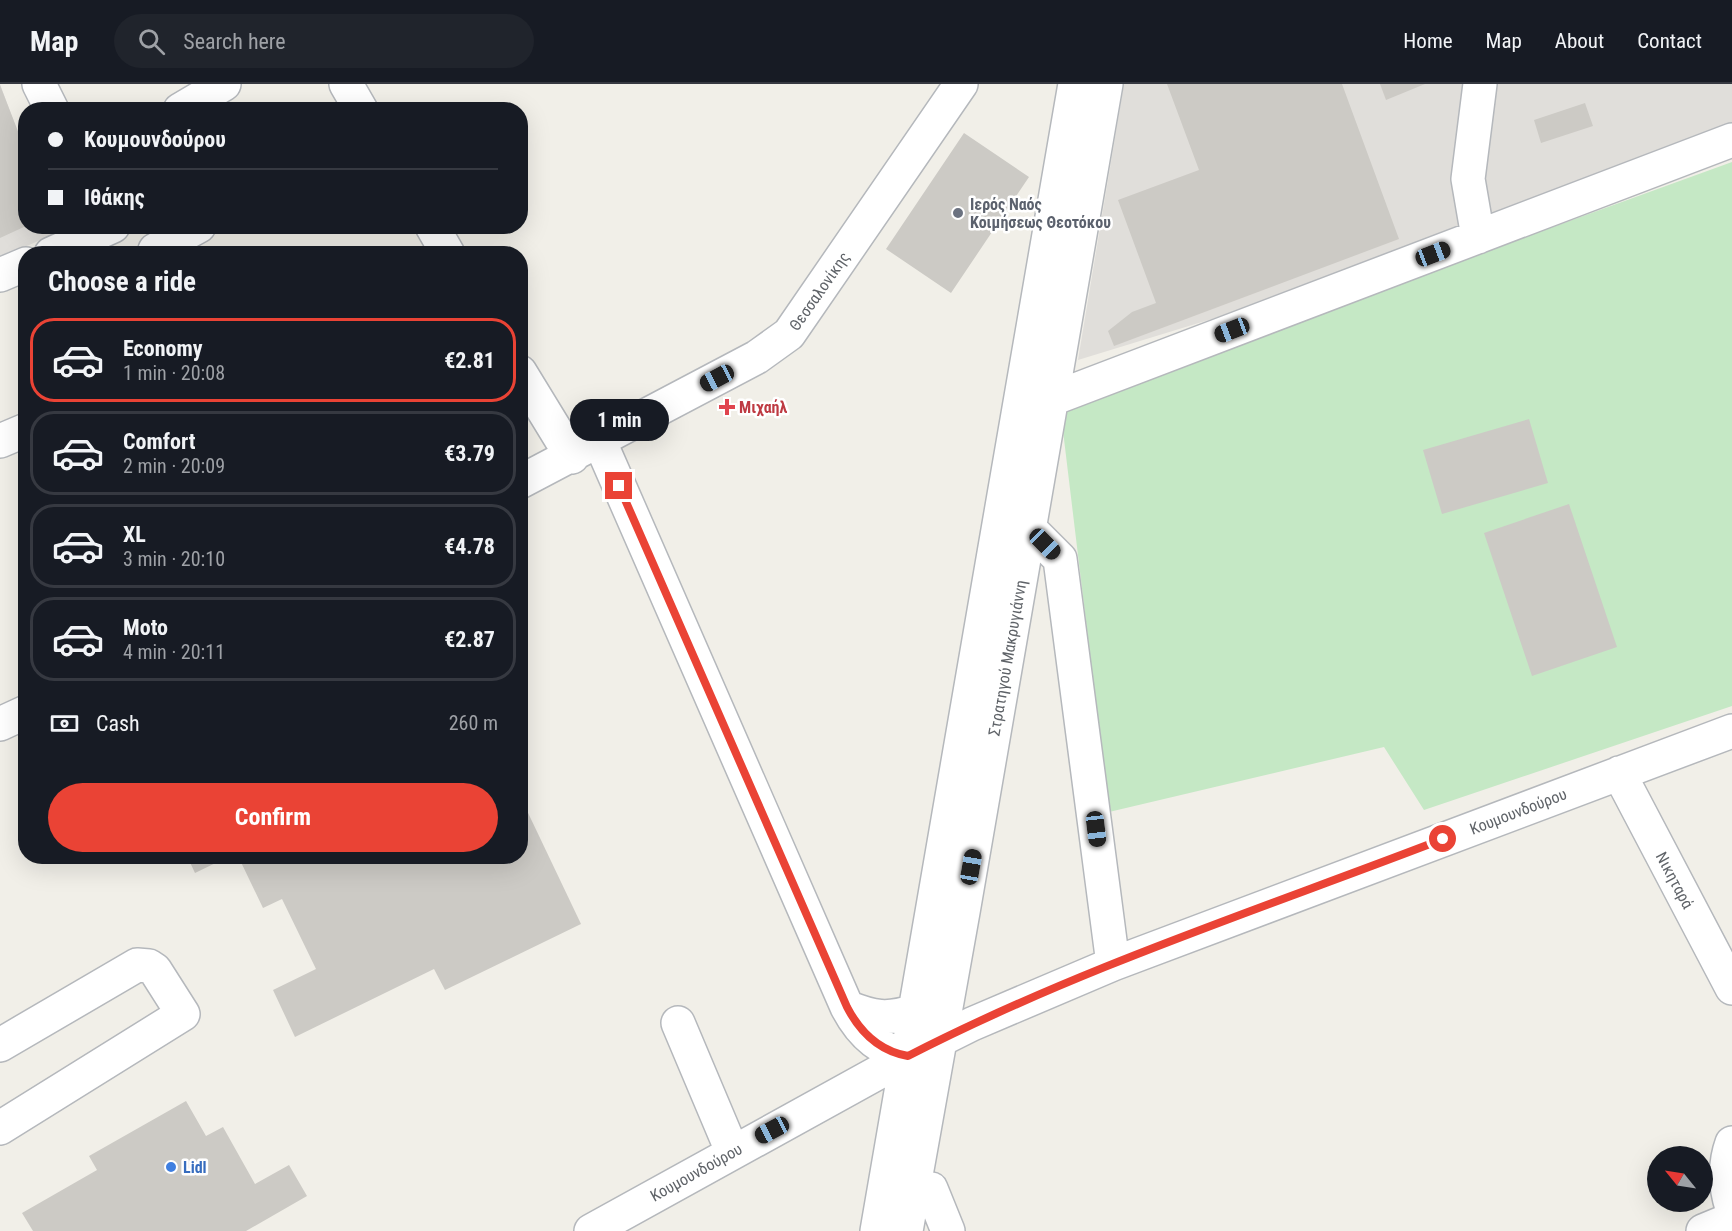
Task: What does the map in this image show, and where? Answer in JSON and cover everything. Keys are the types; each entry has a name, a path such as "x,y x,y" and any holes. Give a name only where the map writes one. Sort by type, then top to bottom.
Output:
{"street":[{"path":"39,84 48,102"},
{"path":"194,102 224,84"},
{"path":"345,84 356,102"},
{"name":"Θεσσαλονίκης","path":"528,478 757,357 789,334 961,84"},
{"name":"Στρατηγού Μακρυγιάννη","path":"877,1231 1076,84"},
{"name":"Στρατηγού Μακρυγιάννη","path":"906,1231 1106,84"},
{"path":"1478,237 1468,179 1480,84"},
{"path":"1020,399 1052,399 1732,140"},
{"path":"69,246 96,234"},
{"path":"134,234 149,246"},
{"path":"165,246 185,234"},
{"path":"0,275 18,267"},
{"path":"528,381 586,449 856,1023 867,1036 888,1050 908,1056"},
{"path":"0,441 18,433"},
{"path":"1030,528 1060,560 1113,964"},
{"path":"0,724 18,716"},
{"name":"Κουμουνδούρου","path":"591,1231 732,1151 908,1056 1113,964 1732,731"},
{"name":"Νικηταρά","path":"1619,773 1732,988"},
{"path":"0,1045 131,968 143,964 155,970 183,1014 0,1128"},
{"path":"847,1007 871,1016 888,1018 915,1011"},
{"path":"678,1023 732,1151"},
{"path":"1732,1143 1727,1156 1726,1188 1732,1208"},
{"path":"914,1187 930,1190 948,1231"},
{"path":"1703,1231 1732,1219"}],"shaded area":[{"path":"0,84 18,133 18,234 54,234 27,246 18,246 18,250 0,258"},
{"path":"1124,84 1732,84 1732,159 1078,360"}],"green space":[{"path":"1732,162 1732,706 1424,810 1384,747 1109,812 1060,406"}],"building":[{"path":"1167,84 1342,84 1399,239 1114,346 1108,331 1132,312 1156,303 1118,200 1199,170"},
{"path":"1380,84 1425,84 1386,100"},
{"path":"0,85 18,131 18,230 0,238"},
{"path":"1585,103 1593,126 1541,143 1534,120"},
{"name":"Ιερός Ναός Κοιμήσεως Θεοτόκου","path":"964,133 1029,177 951,293 886,249"},
{"path":"1529,419 1548,483 1442,514 1423,450"},
{"path":"1569,504 1617,647 1532,676 1484,533"},
{"path":"528,813 581,924 445,990 434,969 295,1037 273,990 316,969 282,899 263,908 242,864 528,864"},
{"path":"191,864 214,864 195,873"},
{"name":"Lidl","path":"186,1101 206,1136 223,1127 255,1184 289,1165 307,1196 246,1231 33,1231 22,1213 97,1170 89,1156"}],"place":[{"name":"Ιερός Ναός Κοιμήσεως Θεοτόκου","path":"958,213"},
{"name":"Μιχαήλ","path":"727,407"},
{"name":"Lidl","path":"171,1167"}],"route":[{"path":"619,486 847,1007 859,1028 888,1050 908,1056 972,1024 1113,964 1443,839"}]}
